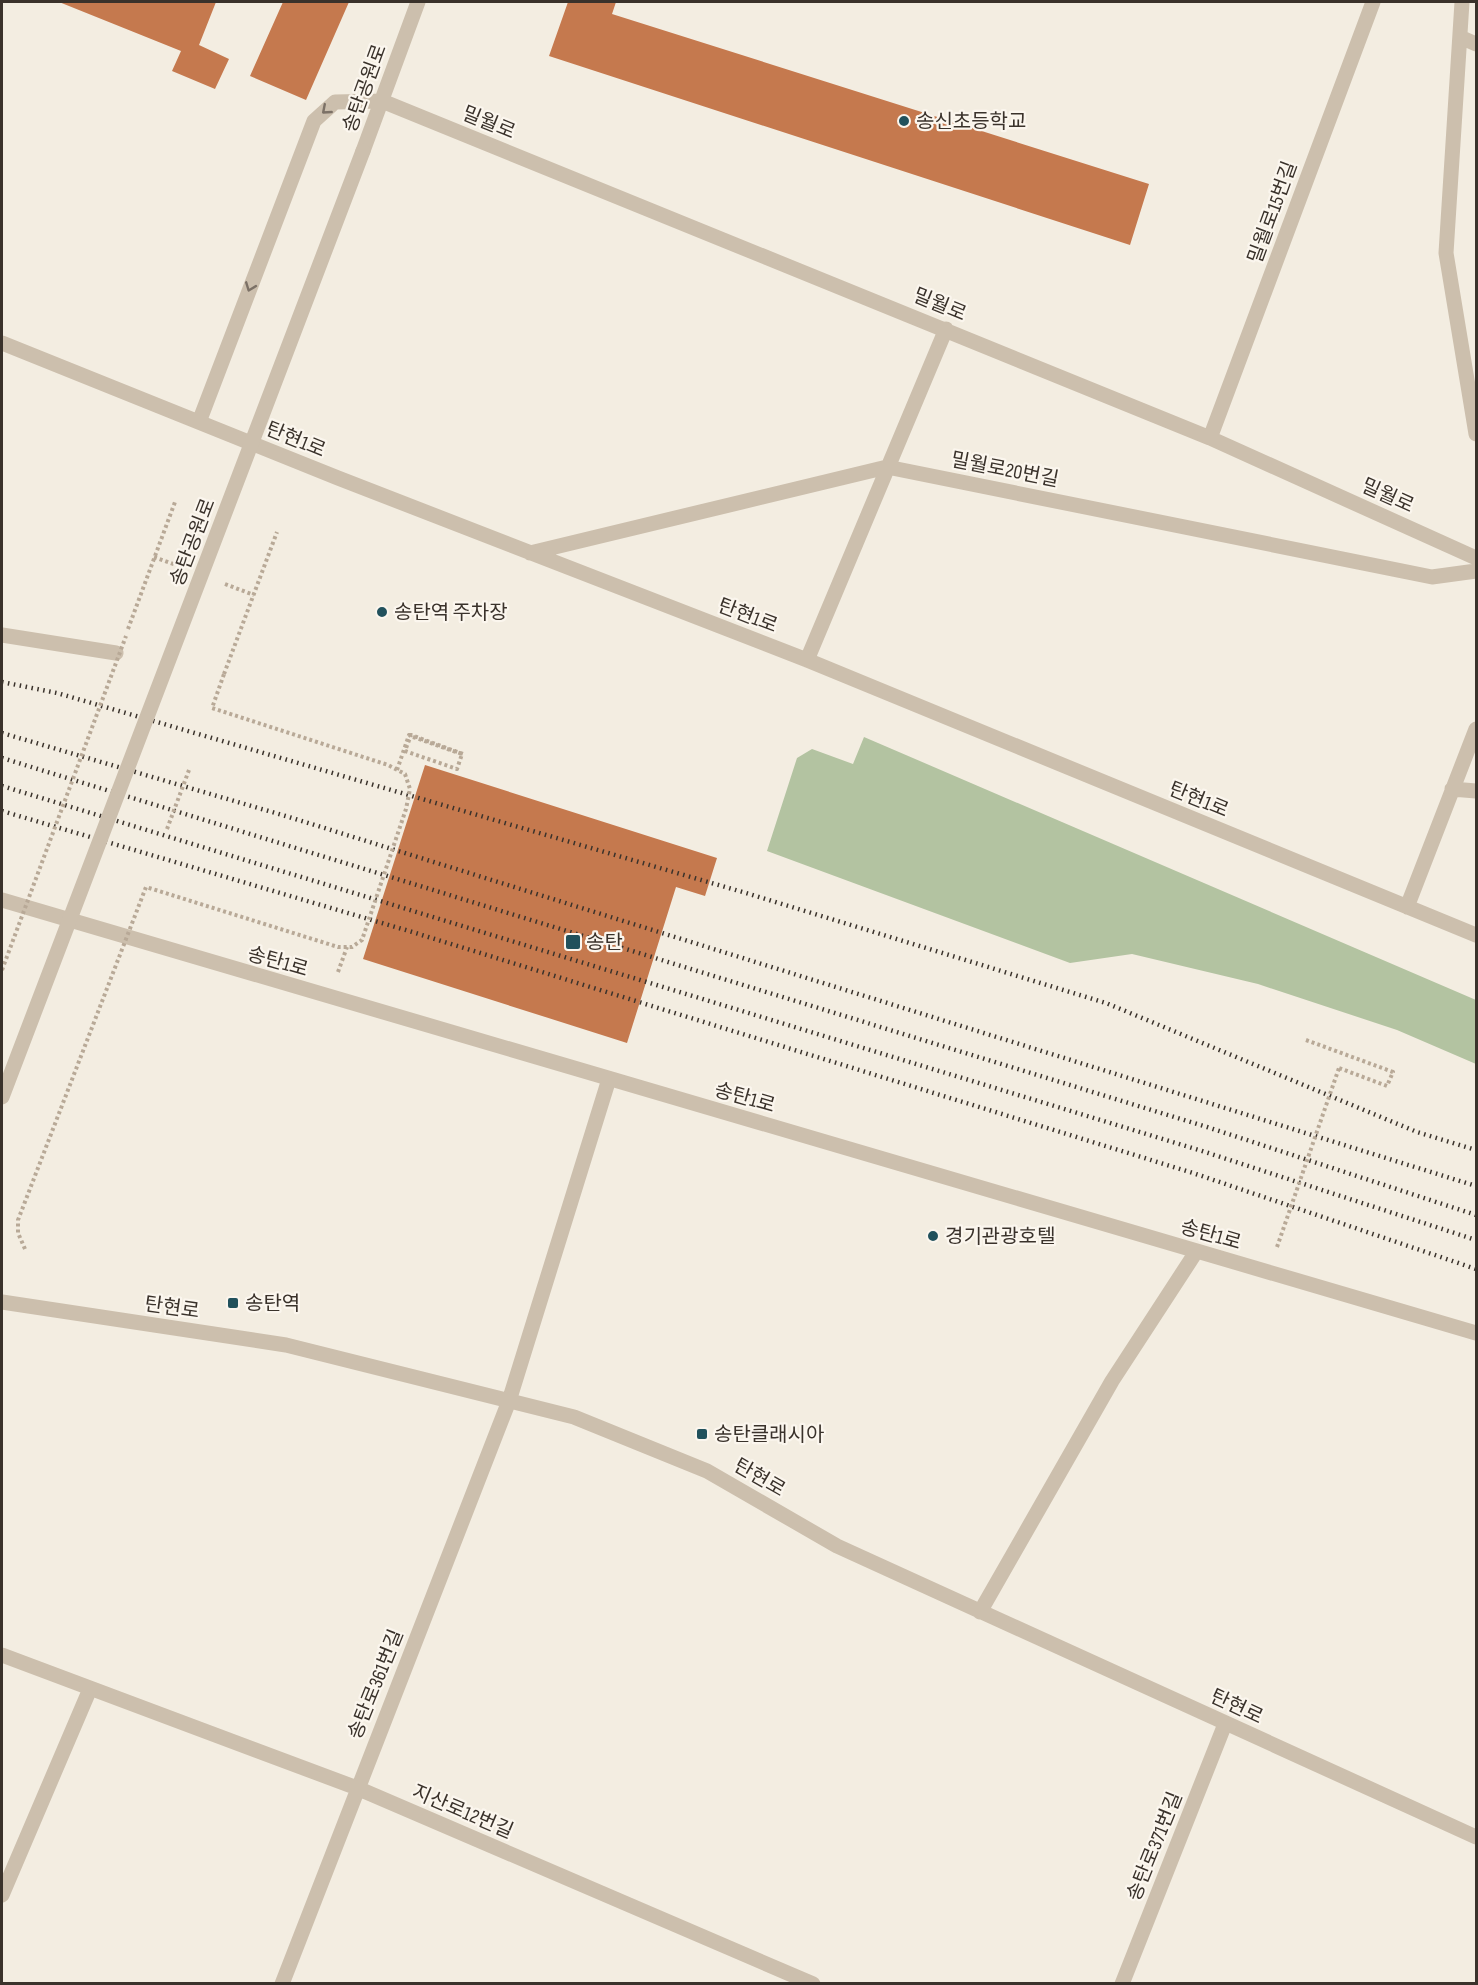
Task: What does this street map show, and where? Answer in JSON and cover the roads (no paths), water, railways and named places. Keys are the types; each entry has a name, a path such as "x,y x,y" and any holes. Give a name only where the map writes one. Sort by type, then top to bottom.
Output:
{"street":[{"name":"송탄공원로","path":"2,1096 418,2"},
{"name":"밀월로15번길","path":"1210,438 1373,2"},
{"path":"1462,2 1446,253 1476,434"},
{"path":"1460,37 1476,44"},
{"name":"밀월로","path":"382,101 1210,438 1476,558"},
{"path":"199,422 314,121 335,102 382,101"},
{"path":"807,660 946,329"},
{"name":"탄현1로","path":"2,343 530,553 807,660 1476,935"},
{"name":"밀월로20번길","path":"530,553 887,466 1432,577 1476,571"},
{"path":"2,635 116,653"},
{"path":"1407,907 1476,729"},
{"path":"1452,789 1476,791"},
{"name":"송탄1로","path":"2,900 1476,1333"},
{"path":"509,1401 609,1079"},
{"path":"980,1612 1112,1381 1196,1252"},
{"name":"탄현로","path":"2,1302 286,1345 574,1417 707,1471 837,1546 1476,1837"},
{"name":"송탄로361번길","path":"282,1983 509,1401"},
{"name":"지산로12번길","path":"2,1655 357,1788 813,1983"},
{"path":"2,1895 90,1689"},
{"name":"송탄로371번길","path":"1122,1983 1225,1724"}],"railway":[{"path":"2,682 57,693 746,893 1106,1003 1417,1132 1476,1150"},
{"path":"2,733 289,817 1476,1186"},
{"path":"2,758 1207,1127 1476,1215"},
{"path":"2,786 1199,1150 1476,1240"},
{"path":"2,811 409,931 1193,1173 1476,1269"}],"place":[{"name":"송신초등학교","path":"904,121"},
{"name":"송탄역 주차장","path":"382,612"},
{"name":"송탄","path":"573,942"},
{"name":"경기관광호텔","path":"933,1236"},
{"name":"송탄역","path":"233,1303"},
{"name":"송탄클래시아","path":"702,1434"}]}
